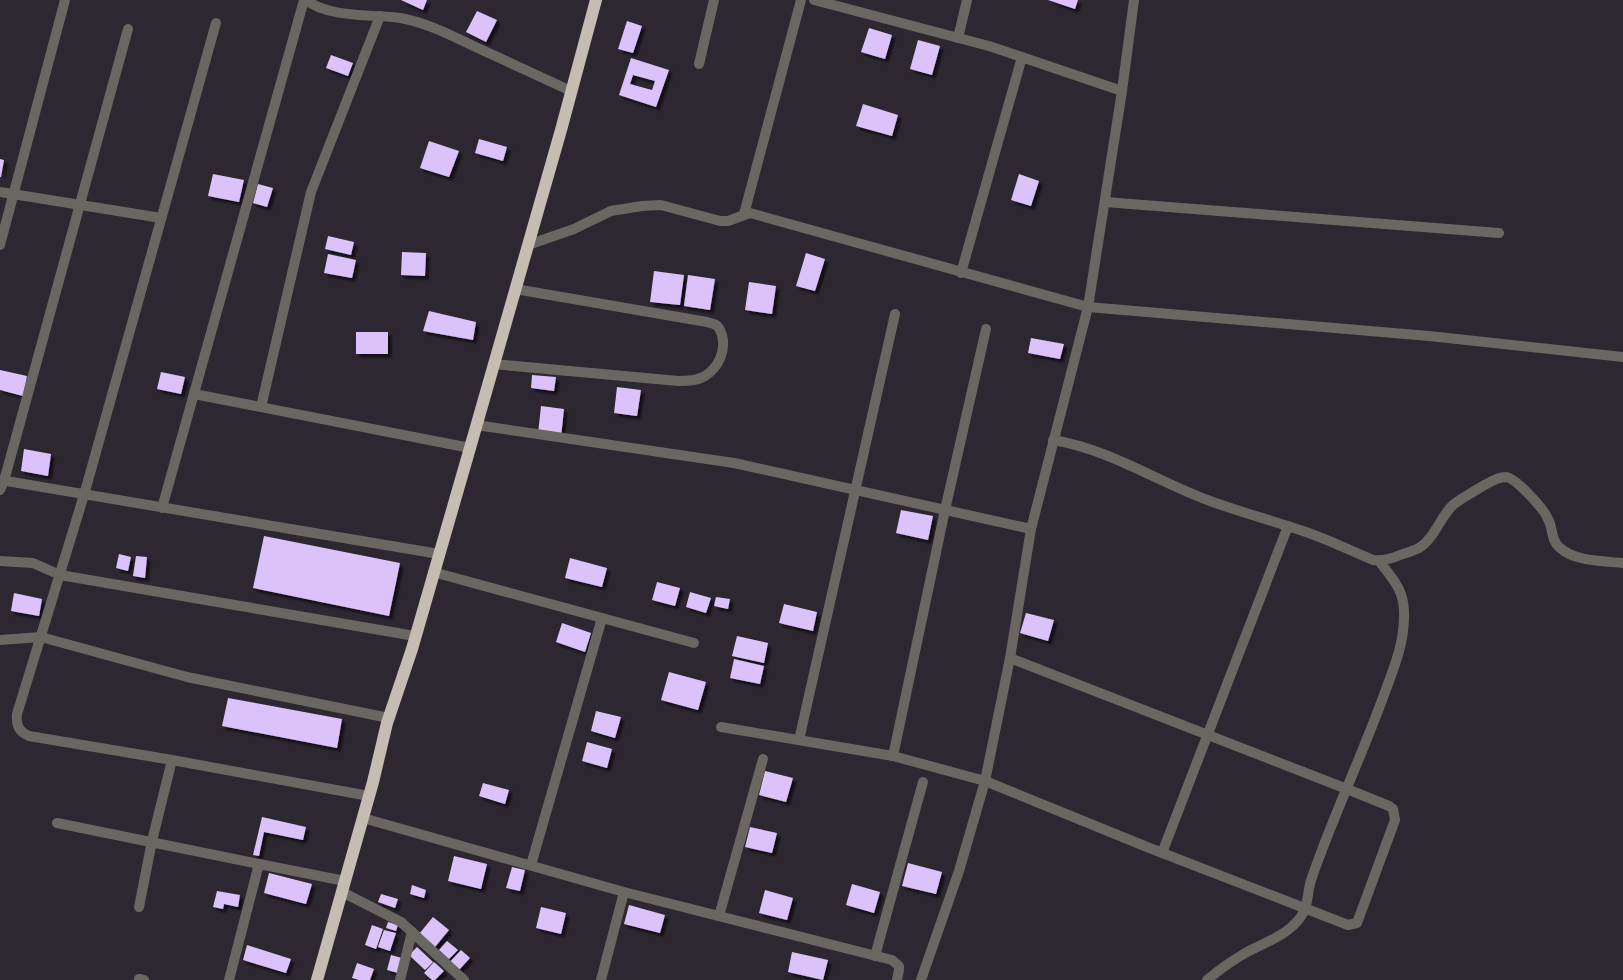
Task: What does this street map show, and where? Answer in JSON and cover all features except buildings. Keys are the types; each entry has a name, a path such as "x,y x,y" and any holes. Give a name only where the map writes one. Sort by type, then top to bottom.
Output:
{"highway":[{"path":"317,980 363,818 389,718 415,636 470,448 596,0"}],"street":[{"path":"0,245 65,0"},
{"path":"162,508 305,0 312,5 330,11 401,18 429,26 571,91"},
{"path":"699,64 714,0"},
{"path":"744,214 801,0"},
{"path":"814,0 989,46 1122,91"},
{"path":"958,38 967,0"},
{"path":"921,980 959,871 985,781 1010,658 1031,529 1088,307 1122,91 1134,0"},
{"path":"261,407 311,192 380,16"},
{"path":"216,23 84,495 18,714 17,727 21,733 29,736 172,760 369,796"},
{"path":"128,30 1,484 84,495 439,554"},
{"path":"961,273 1022,57"},
{"path":"0,192 161,218"},
{"path":"1105,202 1498,233"},
{"path":"528,245 574,229 611,211 642,206 661,205 720,221 728,221 744,214 757,214 961,273 1088,307 1429,336 1623,357"},
{"path":"493,364 678,382 690,381 705,376 716,366 723,353 724,343 721,331 717,325 515,289"},
{"path":"799,740 854,490 895,314"},
{"path":"893,756 945,510 986,329"},
{"path":"194,394 470,448"},
{"path":"476,425 734,463 1031,529"},
{"path":"1053,440 1072,443 1088,448 1210,501 1288,526 1373,560 1379,561 1393,558 1418,548 1429,539 1444,514 1454,504 1494,479 1505,477 1514,480 1545,513 1549,520 1554,540 1564,551 1579,557 1623,563"},
{"path":"1162,852 1288,526"},
{"path":"0,561 33,563 60,575 415,636"},
{"path":"1207,980 1247,952 1292,928 1306,908 1313,876 1380,705 1396,661 1403,636 1403,598 1396,582 1379,561"},
{"path":"434,572 694,643"},
{"path":"531,865 602,618"},
{"path":"0,640 41,637 187,677 389,718"},
{"path":"721,727 893,756 985,781 1348,925 1357,923 1395,820 1393,809 1346,789 1010,658"},
{"path":"719,916 763,759"},
{"path":"139,907 152,841 172,760"},
{"path":"875,956 923,782"},
{"path":"363,818 624,892 896,962 899,966 897,980"},
{"path":"57,823 152,841 259,864 343,886 402,922 464,980"},
{"path":"229,980 259,864"},
{"path":"601,980 624,892"},
{"path":"400,980 412,932"}]}
